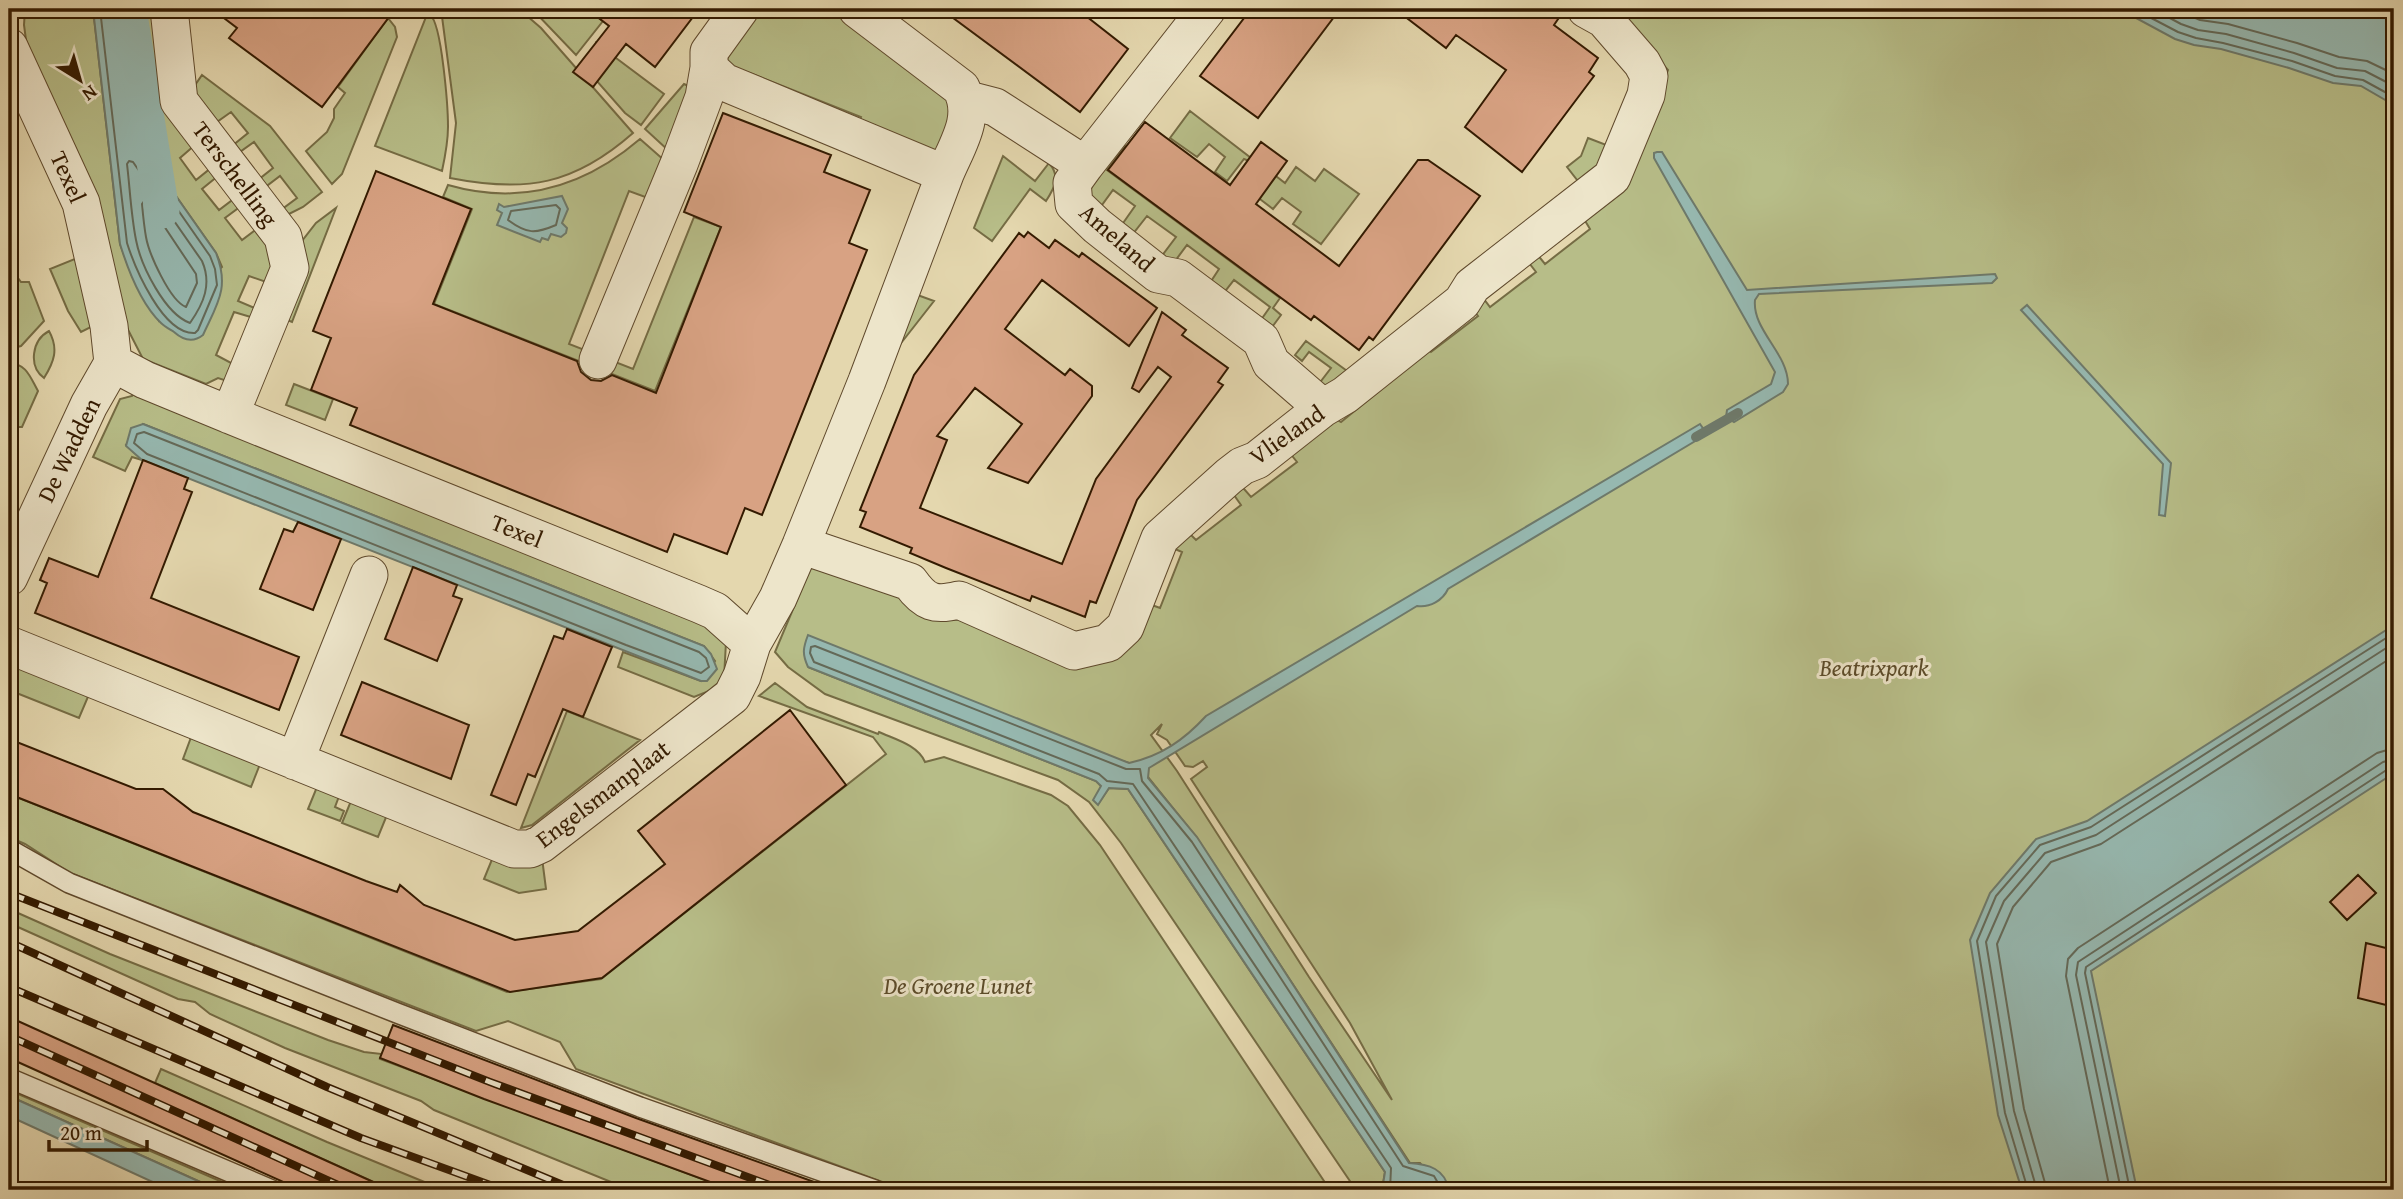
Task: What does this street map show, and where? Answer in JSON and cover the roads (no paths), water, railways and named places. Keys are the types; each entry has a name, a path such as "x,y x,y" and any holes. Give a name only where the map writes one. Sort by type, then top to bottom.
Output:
{"street":[{"name":"Terschelling","path":"169,9 179,101 283,237 290,268 230,415"},
{"path":"598,360 704,97 709,52 740,9"},
{"name":"Ameland","path":"857,9 961,88 968,100 995,107 1085,165 1072,183 1074,204 1097,226 1158,274 1178,278 1261,340 1271,363 1324,408"},
{"name":"Vlieland","path":"801,545 910,582 920,596 931,601 944,604 959,600 1074,651 1108,643 1125,627 1160,538 1229,476 1242,466 1257,460 1345,395 1462,302 1472,286 1612,177 1646,95 1649,76 1642,63 1604,19 1586,9"},
{"path":"1085,165 1192,14"},
{"name":"Texel","path":"9,47 81,203 109,326 113,363 145,380 715,611 752,644"},
{"path":"709,68 724,82 945,174"},
{"path":"752,644 778,598 867,381 968,117 968,100"},
{"name":"De Wadden","path":"9,576 89,405 113,363"},
{"path":"295,761 369,575"},
{"name":"Engelsmanplaat","path":"9,645 514,849 530,849 541,844 732,696 742,676 752,644"}],"lane":[{"path":"9,849 69,883 397,1013 640,1107 875,1190"},
{"path":"9,1078 272,1190"}],"water":[{"path":"93,9 127,9 145,152 216,253 220,265 220,296 203,335 196,339 181,337 154,315 136,286 120,244"},
{"path":"2112,9 2394,9 2394,105 2361,86 2333,83 2221,49 2175,39 2125,12"},
{"path":"1662,152 1747,290 1995,274 1997,278 1992,283 1759,294 1755,300 1759,321 1782,362 1788,384 1783,392 1734,422 1726,417 1727,410 1771,384 1775,372 1654,158 1654,153"},
{"path":"562,196 568,209 562,223 567,228 566,233 561,237 551,234 548,240 542,238 540,242 497,225 502,213 497,210 499,204 504,207"},
{"path":"2027,305 2171,463 2165,516 2159,515 2163,464 2021,310"},
{"path":"143,424 704,646 711,654 717,669 707,681 701,681 142,460 126,446 131,428"},
{"path":"1700,424 1707,434 1448,589 1436,602 1417,606 1149,768 1148,778 1197,837 1409,1163 1440,1172 1449,1190 1382,1190 1385,1172 1128,789 1109,788 1098,805 1093,800 1101,786 1096,781 808,667 804,655 808,635 1129,763 1171,746 1206,716"},
{"path":"2394,625 2394,773 2091,971 2137,1190 2022,1190 1998,1115 1970,940 1990,893 2036,839 2087,821"},
{"path":"9,1096 218,1190 170,1190 9,1116"}],"waterway":[{"path":"129,9 162,211"},
{"path":"1696,437 1738,413"}],"railway":[{"path":"9,893 490,1082 783,1190"},
{"path":"9,942 327,1087 575,1190"},
{"path":"9,987 361,1138 504,1190"},
{"path":"9,1036 349,1190"}],"park label":[{"name":"Beatrixpark","path":"1874,668"},
{"name":"De Groene Lunet","path":"958,986"}]}
